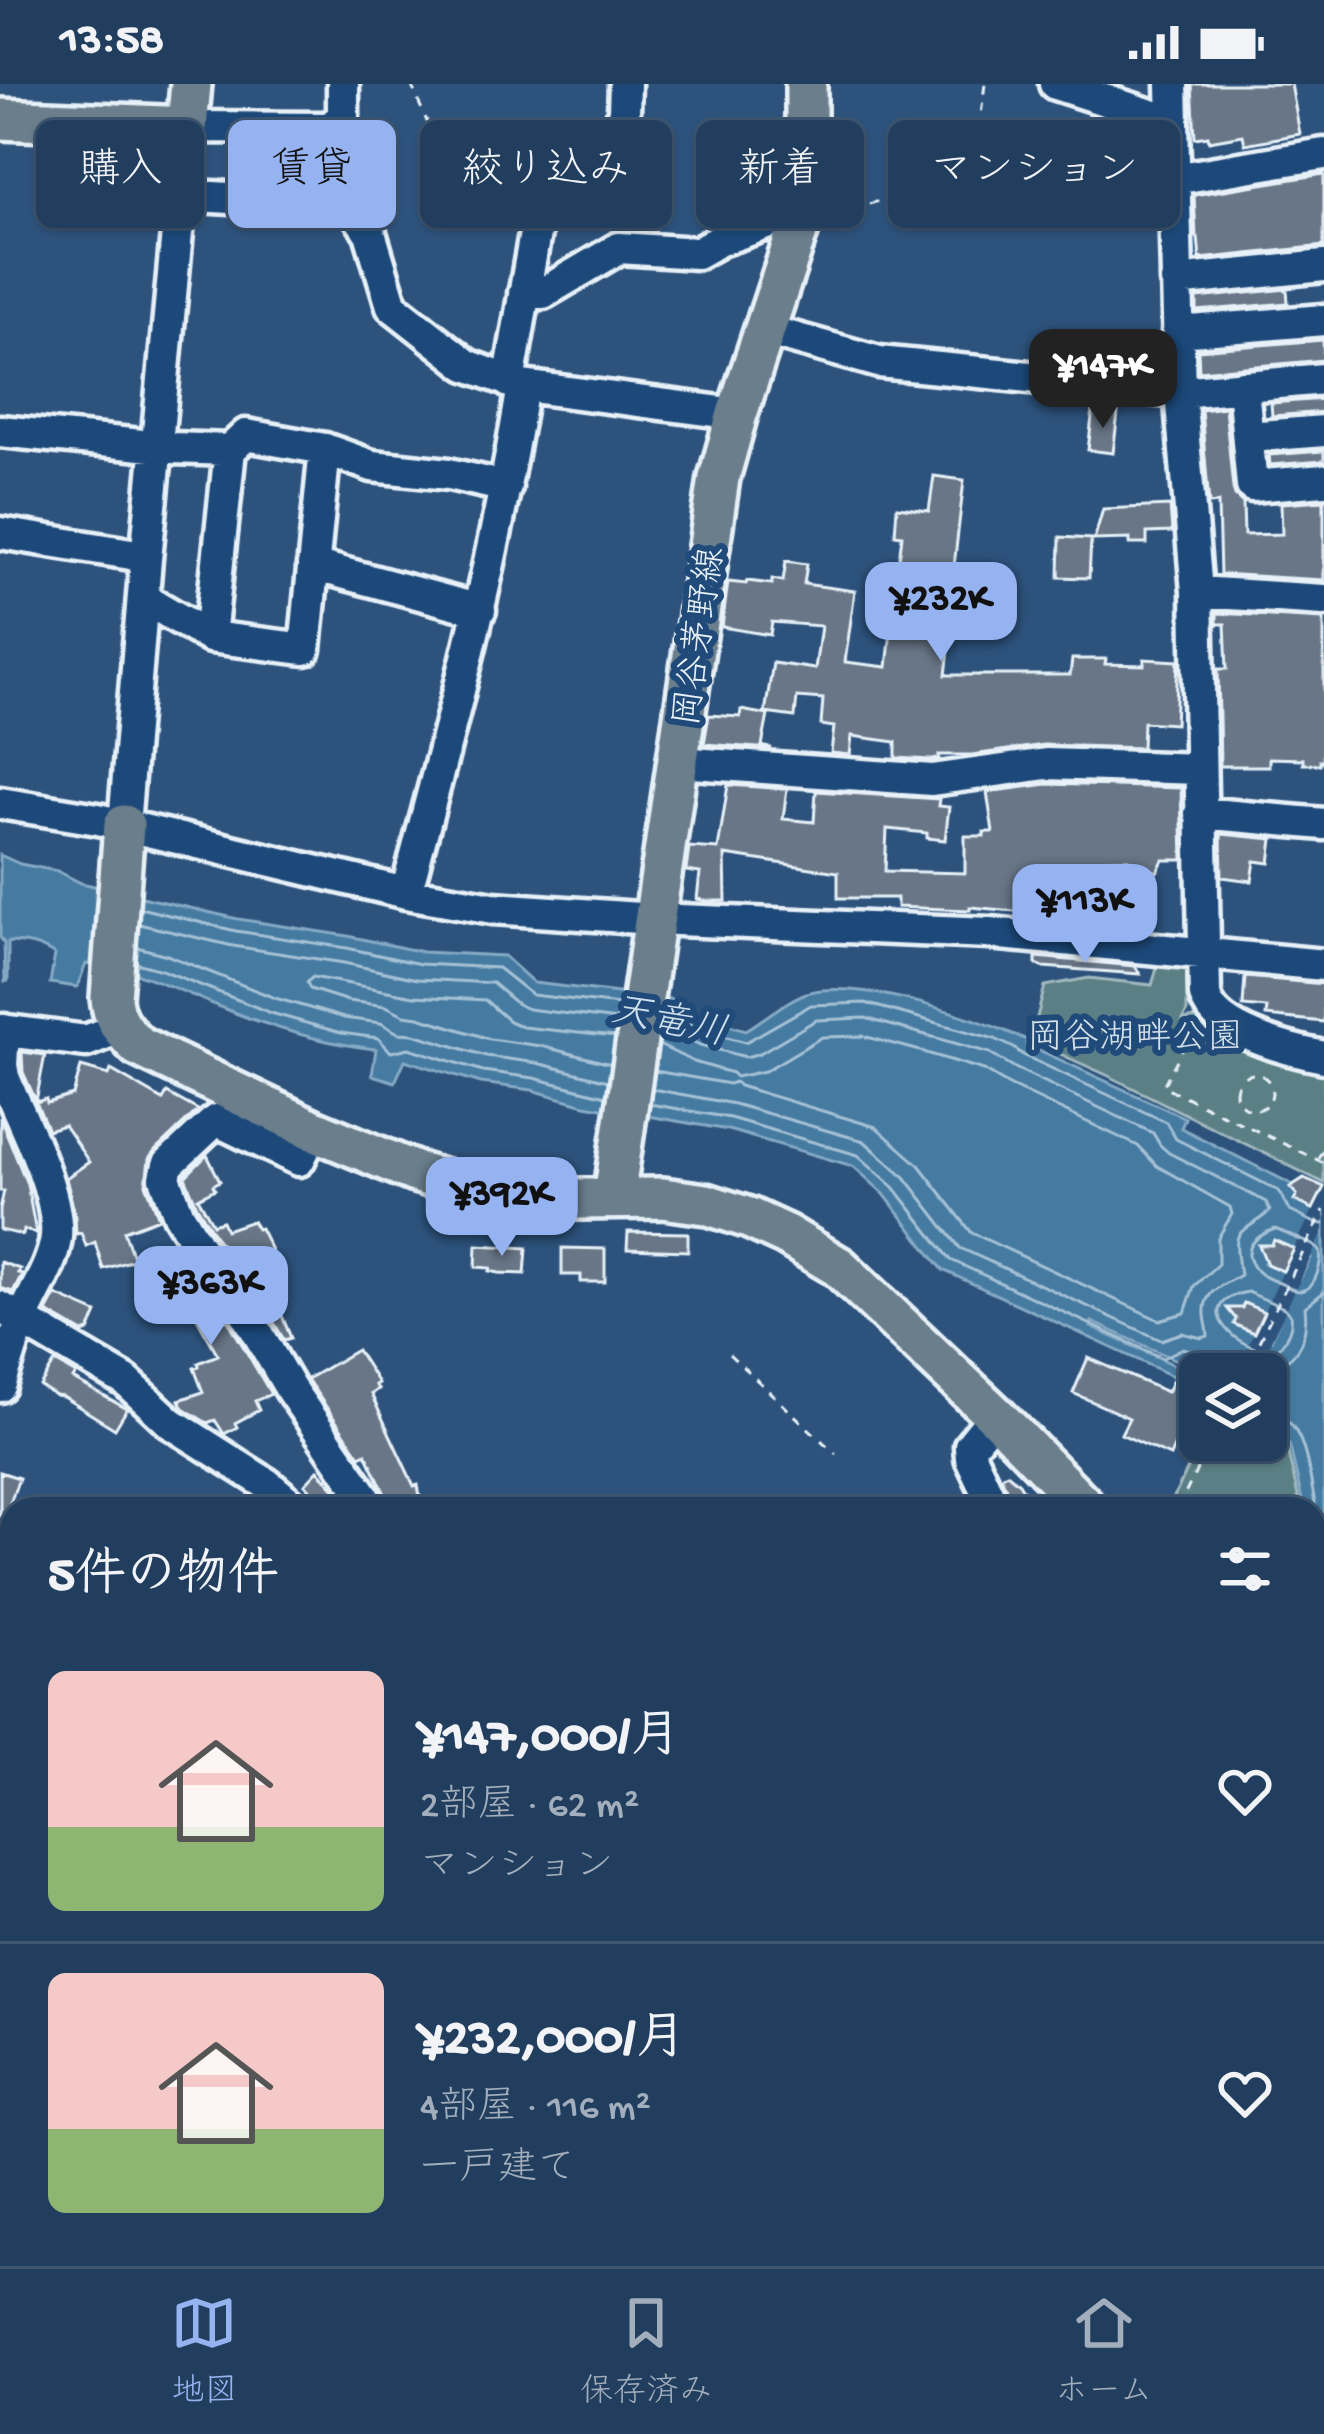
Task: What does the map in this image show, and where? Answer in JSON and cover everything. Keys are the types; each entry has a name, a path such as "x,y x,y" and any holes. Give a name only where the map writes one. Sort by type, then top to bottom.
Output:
{"main road":[{"path":"188,120 191,84"},
{"name":"岡谷茅野線","path":"806,84 806,120"},
{"path":"0,119 36,121"},
{"name":"岡谷茅野線","path":"615,1184 719,478 798,228"},
{"path":"123,834 116,1021 139,1046 314,1130 416,1172 486,1193 577,1198 615,1184 706,1204 786,1235 839,1267 1075,1497"}],"street":[{"path":"339,120 343,116 343,84"},
{"path":"406,893 481,610 506,487 524,293 541,199 554,152 614,143 625,84"},
{"path":"1055,84 1167,120"},
{"path":"1172,84 1173,120"},
{"path":"1180,178 1324,154"},
{"path":"123,834 176,228"},
{"path":"366,228 392,306 467,365 516,384 736,415"},
{"path":"524,293 543,293 620,248 697,253 755,228"},
{"path":"1175,228 1180,392 1197,592 1205,994 1208,1008 1221,1020 1256,1037 1324,1058"},
{"path":"1176,280 1324,266"},
{"path":"1178,332 1324,320"},
{"path":"765,330 879,362 1180,392 1324,379"},
{"path":"1243,386 1252,486 1324,480"},
{"path":"0,430 230,450"},
{"path":"1248,437 1324,431"},
{"path":"210,637 230,450 246,435 325,449 373,466 449,474 506,487"},
{"path":"142,598 210,637 305,650 325,449"},
{"path":"0,533 146,560"},
{"path":"314,565 481,610"},
{"path":"1197,592 1324,600"},
{"path":"678,763 932,780 1046,764 1199,769"},
{"path":"0,803 123,834 406,893 653,930 990,933 1324,965"},
{"path":"1200,813 1324,824"},
{"path":"0,1386 11,1312 40,1284 56,1241 50,1192 4,1077 2,1030 86,1041 116,1021"},
{"path":"314,1130 299,1160 217,1120 168,1166 165,1178 201,1252 228,1282 291,1390 365,1497"},
{"path":"11,1312 126,1381 171,1423 283,1497"},
{"path":"989,1497 970,1446 995,1415"}],"path":[{"path":"411,84 470,214 534,238"},
{"path":"864,205 904,194 976,154 985,84"},
{"path":"1196,1025 1163,1086 1321,1162 1324,1148"},
{"path":"1246,1076 1263,1076 1271,1084 1270,1102 1249,1110 1239,1102 1237,1084 1246,1076"},
{"path":"1253,1353 1324,1210"},
{"path":"729,1354 836,1454"},
{"path":"1184,1497 1201,1461"}],"green space":[{"name":"岡谷湖畔公園","path":"1158,965 1187,966 1183,1020 1196,1018 1324,1069 1324,1183 1031,1041 1045,986 1089,978 1152,985"},
{"path":"1287,1449 1298,1497 1174,1497 1192,1461 1287,1461"}],"water":[{"name":"天竜川","path":"0,855 81,883 238,919 422,952 504,956 534,983 669,999 708,1019 746,1030 803,994 833,990 889,996 979,1021 1185,1118 1181,1128 1293,1185 1298,1193 1295,1200 1324,1214 1324,1497 1301,1497 1287,1441 1287,1353 1179,1353 1179,1361 1092,1322 1091,1327 1179,1367 1175,1377 943,1270 884,1194 853,1166 728,1130 481,1083 405,1060 395,1082 372,1075 376,1049 283,1030 123,970 86,964 77,987 50,983 55,955 27,943 8,942 5,982","holes":["1275,1241 1311,1258 1300,1279 1264,1263","1245,1303 1280,1319 1271,1340 1235,1325 1232,1310"]}],"pier":[{"path":"1316,1204 1324,1207 1324,1230 1265,1353 1244,1353 1256,1328 1267,1333 1273,1323 1261,1317 1286,1266 1297,1272 1303,1260 1291,1255"}],"building":[{"path":"1192,84 1291,84 1300,134 1245,144 1243,135 1209,141 1208,136 1195,138"},
{"path":"1324,174 1324,246 1200,259 1194,195"},
{"path":"1287,289 1288,303 1197,311 1197,298"},
{"path":"1323,340 1324,360 1199,371 1198,350"},
{"path":"1324,399 1324,412 1272,416 1271,403"},
{"path":"1225,407 1233,488 1243,503 1244,535 1282,534 1281,503 1324,500 1324,580 1220,574 1218,503 1209,504 1201,410"},
{"path":"1093,409 1118,413 1113,453 1088,450"},
{"path":"1324,451 1324,461 1270,465 1269,455"},
{"path":"934,476 964,480 946,675 1070,675 1072,659 1144,665 1144,659 1178,661 1175,724 1143,722 1142,748 1044,745 939,755 931,760 896,758 896,742 852,736 850,755 831,753 834,727 821,725 823,699 797,697 795,717 765,713 773,663 815,669 821,626 772,622 770,635 722,627 728,582 772,584 772,579 783,581 786,561 807,564 804,584 855,591 845,662 887,667 890,585 896,586 902,535 895,534 897,507 929,511"},
{"path":"1170,506 1172,532 1147,533 1147,544 1130,544 1130,539 1094,540 1103,509"},
{"path":"1060,537 1091,539 1089,578 1059,577"},
{"path":"1217,613 1324,619 1320,764 1269,758 1269,766 1220,766 1218,669 1227,669 1225,624 1217,624"},
{"path":"741,710 768,715 762,746 772,749 704,744 709,715 740,717"},
{"path":"1047,784 1181,788 1183,860 1163,860 1157,872 1128,859 1107,859 1104,884 1085,882 1084,917 970,907 897,907 897,898 838,898 838,872 725,855 726,901 707,901 697,899 700,873 686,871 689,847 718,849 728,785 787,789 783,819 814,822 816,791 939,799 938,806 949,807 945,840 887,829 885,871 965,873 965,836 993,832 987,792"},
{"path":"1221,834 1273,839 1270,863 1255,861 1252,881 1222,877"},
{"path":"1036,957 1135,966 1140,974 1043,967 1036,964"},
{"path":"1245,977 1324,984 1324,1022 1266,1016 1267,1008 1243,1006"},
{"path":"22,1052 45,1055 36,1101 23,1072"},
{"path":"81,1067 109,1075 111,1070 163,1100 167,1093 198,1110 149,1159 146,1184 159,1218 124,1231 134,1260 103,1269 95,1242 86,1246 81,1233 76,1234 66,1178 89,1162 64,1125 48,1130 36,1102 73,1095"},
{"path":"0,1117 27,1184 36,1233 0,1230 4,1191 0,1191"},
{"path":"207,1155 220,1181 198,1198 213,1224 222,1221 226,1230 252,1221 260,1228 271,1250 258,1256 291,1338 284,1340 245,1272 197,1206 185,1177"},
{"path":"1304,1178 1324,1187 1313,1209 1294,1200 1297,1195 1290,1187"},
{"path":"628,1232 688,1233 688,1251 627,1249"},
{"path":"1274,1240 1294,1249 1283,1271 1267,1264 1259,1245 1272,1245"},
{"path":"477,1245 527,1248 525,1274 476,1267"},
{"path":"562,1248 605,1249 605,1282 581,1282 581,1275 562,1275"},
{"path":"178,1252 212,1293 271,1394 255,1401 259,1410 224,1434 215,1420 207,1423 183,1408 179,1400 203,1392 194,1368 218,1355 186,1299 164,1312 143,1266"},
{"path":"0,1262 20,1269 13,1292 0,1288"},
{"path":"56,1295 97,1313 89,1331 83,1333 47,1312"},
{"path":"1244,1303 1264,1312 1254,1333 1234,1324 1236,1319 1227,1308 1242,1308"},
{"path":"357,1350 378,1383 371,1394 420,1497 386,1497 366,1453 360,1456 307,1379"},
{"path":"1088,1358 1167,1392 1179,1367 1179,1435 1170,1456 1121,1434 1129,1418 1073,1393"},
{"path":"55,1362 76,1374 73,1379 127,1409 115,1429 40,1386"},
{"path":"318,1470 341,1497 317,1497 305,1484"},
{"path":"0,1472 19,1478 12,1497 0,1497"},
{"path":"1007,1473 1028,1497 1009,1497 1001,1476"}]}
